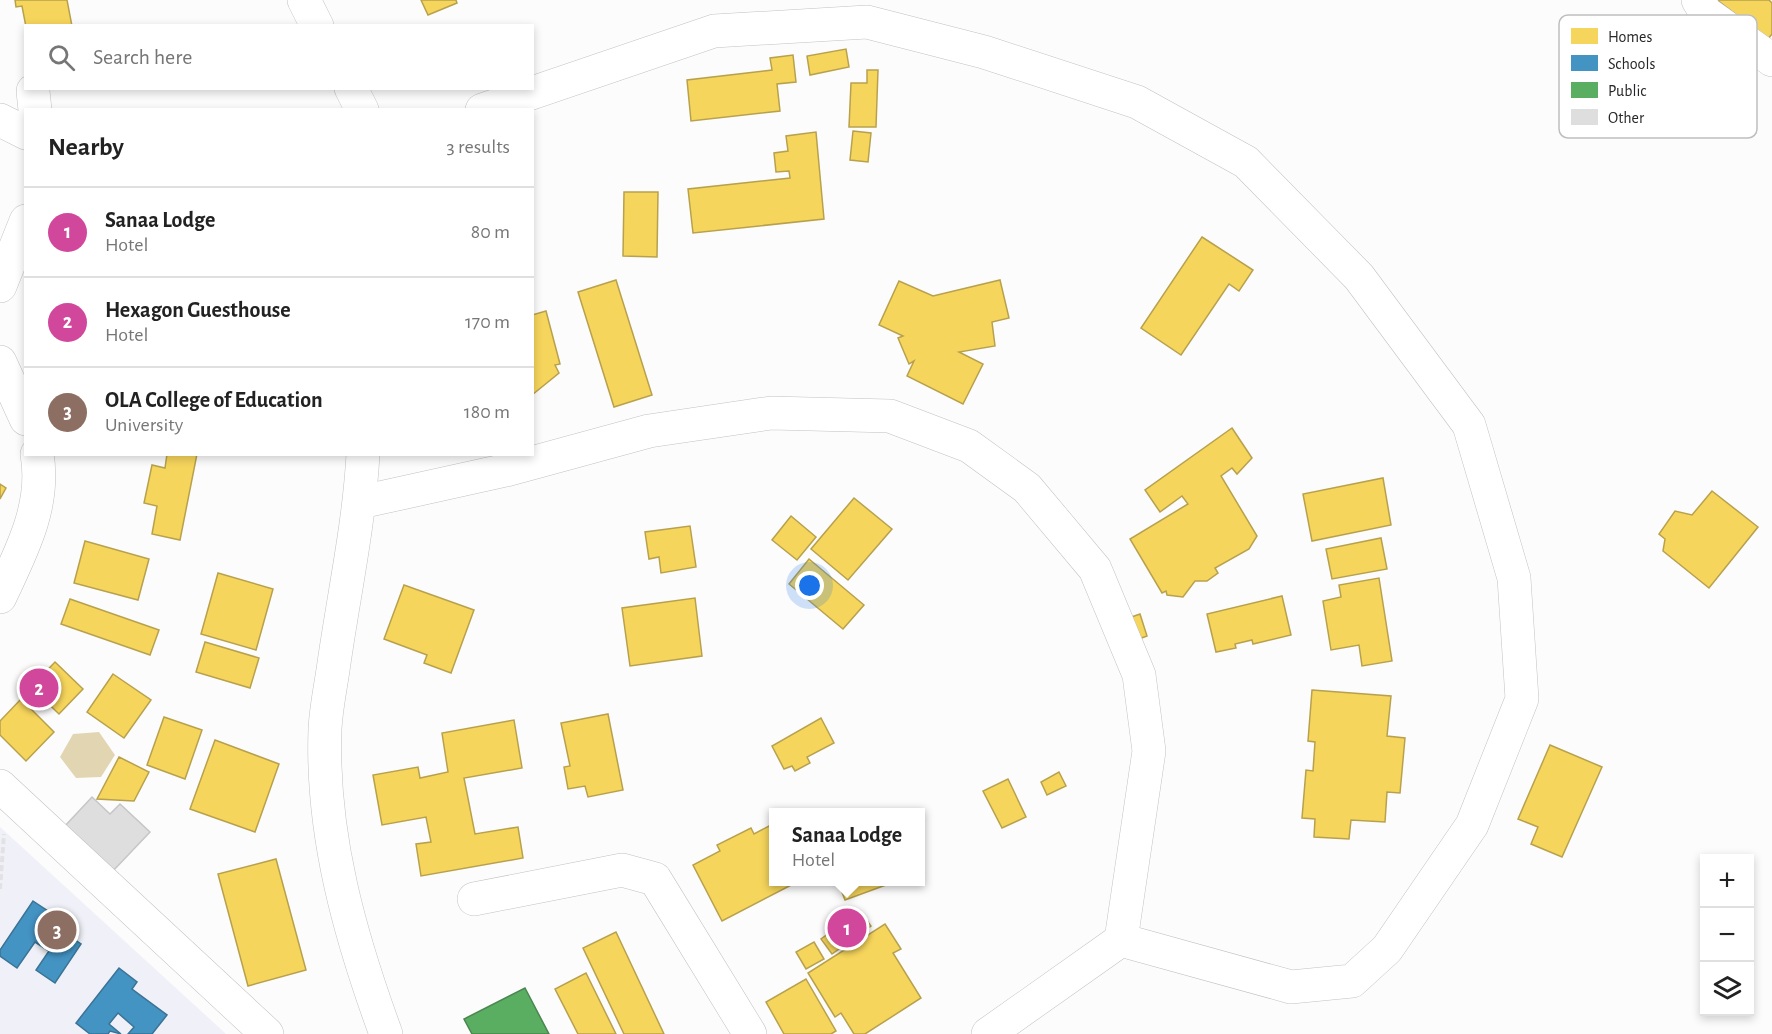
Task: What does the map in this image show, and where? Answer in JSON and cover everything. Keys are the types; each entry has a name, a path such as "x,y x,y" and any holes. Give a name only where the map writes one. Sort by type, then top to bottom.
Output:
{"street":[{"path":"304,0 316,24"},
{"path":"1698,0 1709,15"},
{"path":"489,108 714,31 867,22 984,52 1137,102 1246,162 1359,277 1470,424 1514,578 1522,699 1472,825 1387,949 1352,981 1291,987 1120,940"},
{"path":"1757,49 1772,60"},
{"path":"352,90 361,108"},
{"path":"0,120 24,132"},
{"path":"0,286 24,226"},
{"path":"0,362 24,415"},
{"path":"361,502 506,470 650,430 771,413 890,416 969,447 1027,488 1095,569 1139,675 1149,751 1120,940 988,1034"},
{"path":"0,597 30,532 38,485 37,456"},
{"path":"363,456 361,502 341,614 325,727 325,798 347,912 361,968 386,1034"},
{"path":"3,789 267,1034"},
{"path":"474,899 622,870 655,879 750,1034"}],"path":[{"path":"0,889 3,789"}],"shaded area":[{"path":"99,732 115,755 101,777 76,778 60,757 73,734"},
{"path":"0,827 226,1034 0,1034"}],"building: Homes":[{"path":"15,0 67,0 72,24 25,24 22,6 16,7"},
{"path":"421,0 456,0 457,3 428,15"},
{"path":"1717,0 1769,0 1772,3 1772,34 1768,39 1757,31 1757,15 1737,15"},
{"path":"846,49 849,67 810,75 807,56"},
{"path":"793,55 796,82 777,84 780,111 691,121 687,80 772,70 770,58"},
{"path":"867,70 878,70 876,127 849,127 851,83 867,83"},
{"path":"853,131 871,133 868,162 850,160"},
{"path":"816,132 824,219 693,233 688,189 790,178 789,171 776,172 774,153 788,151 786,136"},
{"path":"624,192 658,192 657,257 623,256"},
{"path":"1202,237 1253,270 1239,291 1229,284 1181,355 1141,328"},
{"path":"616,280 652,395 614,407 578,292"},
{"path":"1000,280 1009,318 992,322 995,346 959,352 983,364 963,404 907,376 914,361 909,364 898,338 903,336 879,325 899,281 933,296"},
{"path":"546,311 560,364 555,365 559,373 534,393 534,314"},
{"path":"1232,428 1252,458 1237,474 1232,468 1221,476 1257,536 1249,549 1215,568 1218,573 1207,581 1195,581 1183,597 1167,595 1166,591 1162,593 1130,539 1188,504 1182,496 1160,512 1145,490"},
{"path":"167,456 197,456 180,540 152,534 157,506 144,503 152,465 165,468"},
{"path":"1383,478 1391,525 1312,541 1303,494"},
{"path":"0,484 6,488 0,499"},
{"path":"1712,491 1758,527 1709,588 1663,551 1665,539 1659,534 1675,511 1692,515"},
{"path":"854,498 892,529 848,580 811,549"},
{"path":"791,516 816,537 797,560 772,540"},
{"path":"690,526 696,567 661,573 659,557 649,559 645,532"},
{"path":"1381,538 1387,569 1332,579 1326,549"},
{"path":"85,541 149,559 138,600 74,583"},
{"path":"809,559 864,605 843,629 789,584"},
{"path":"218,573 273,589 256,650 201,634"},
{"path":"1379,578 1392,661 1362,666 1359,645 1331,650 1323,601 1341,597 1339,585"},
{"path":"404,585 474,610 451,673 424,663 427,655 384,639"},
{"path":"1282,596 1291,635 1253,644 1252,640 1235,644 1236,648 1216,652 1207,614"},
{"path":"695,598 702,656 630,666 622,608"},
{"path":"70,599 159,630 150,655 61,624"},
{"path":"1140,614 1147,636 1131,642 1123,620"},
{"path":"205,642 259,658 250,688 196,672"},
{"path":"55,662 83,689 59,714 31,687"},
{"path":"113,674 151,700 124,738 87,712"},
{"path":"1312,690 1391,696 1387,736 1405,738 1400,793 1387,792 1385,822 1351,820 1349,839 1314,837 1315,819 1302,818 1306,770 1313,771 1315,742 1308,741"},
{"path":"21,699 54,732 26,761 0,735 0,721"},
{"path":"608,714 623,790 588,797 585,786 568,789 564,767 570,766 561,723"},
{"path":"164,717 202,730 185,779 147,765"},
{"path":"821,718 834,743 807,757 810,763 795,771 792,766 784,769 772,746"},
{"path":"514,720 522,768 464,778 475,834 518,827 523,858 421,876 416,844 431,842 426,817 382,825 373,775 418,767 420,778 448,772 442,733"},
{"path":"215,740 279,764 255,832 190,809"},
{"path":"1550,745 1602,767 1562,857 1531,844 1538,827 1518,819"},
{"path":"119,757 149,772 134,801 97,799"},
{"path":"1059,772 1066,786 1047,795 1041,782"},
{"path":"1008,779 1026,817 1002,828 983,791"},
{"path":"769,826 769,886 789,886 722,921 693,865 720,851 717,845 751,828 754,834"},
{"path":"276,859 306,970 248,986 218,874"},
{"path":"840,886 883,886 845,900"},
{"path":"860,911 871,926 832,954 821,939"},
{"path":"885,924 901,949 893,953 921,998 865,1034 854,1034 841,1013 835,1017 808,973"},
{"path":"616,932 664,1034 624,1034 583,948"},
{"path":"814,942 824,959 806,969 796,952"},
{"path":"586,973 616,1034 578,1034 555,989"},
{"path":"806,979 836,1031 831,1034 784,1034 766,1002"}],"building: Schools":[{"path":"33,901 51,913 46,920 81,944 55,983 36,970 49,951 35,942 17,968 0,956 0,950"},
{"path":"119,968 137,982 132,989 167,1015 152,1034 128,1034 134,1027 118,1013 109,1024 121,1034 110,1031 108,1034 90,1034 76,1023"}],"building: Public":[{"path":"525,988 549,1034 472,1034 464,1019"}],"building: Other":[{"path":"92,797 110,814 120,804 150,832 112,872 64,827"}],"place":[{"name":"Hexagon Guesthouse","path":"39,688"},
{"name":"Sanaa Lodge","path":"847,928"},
{"name":"OLA College of Education","path":"57,930"}]}
